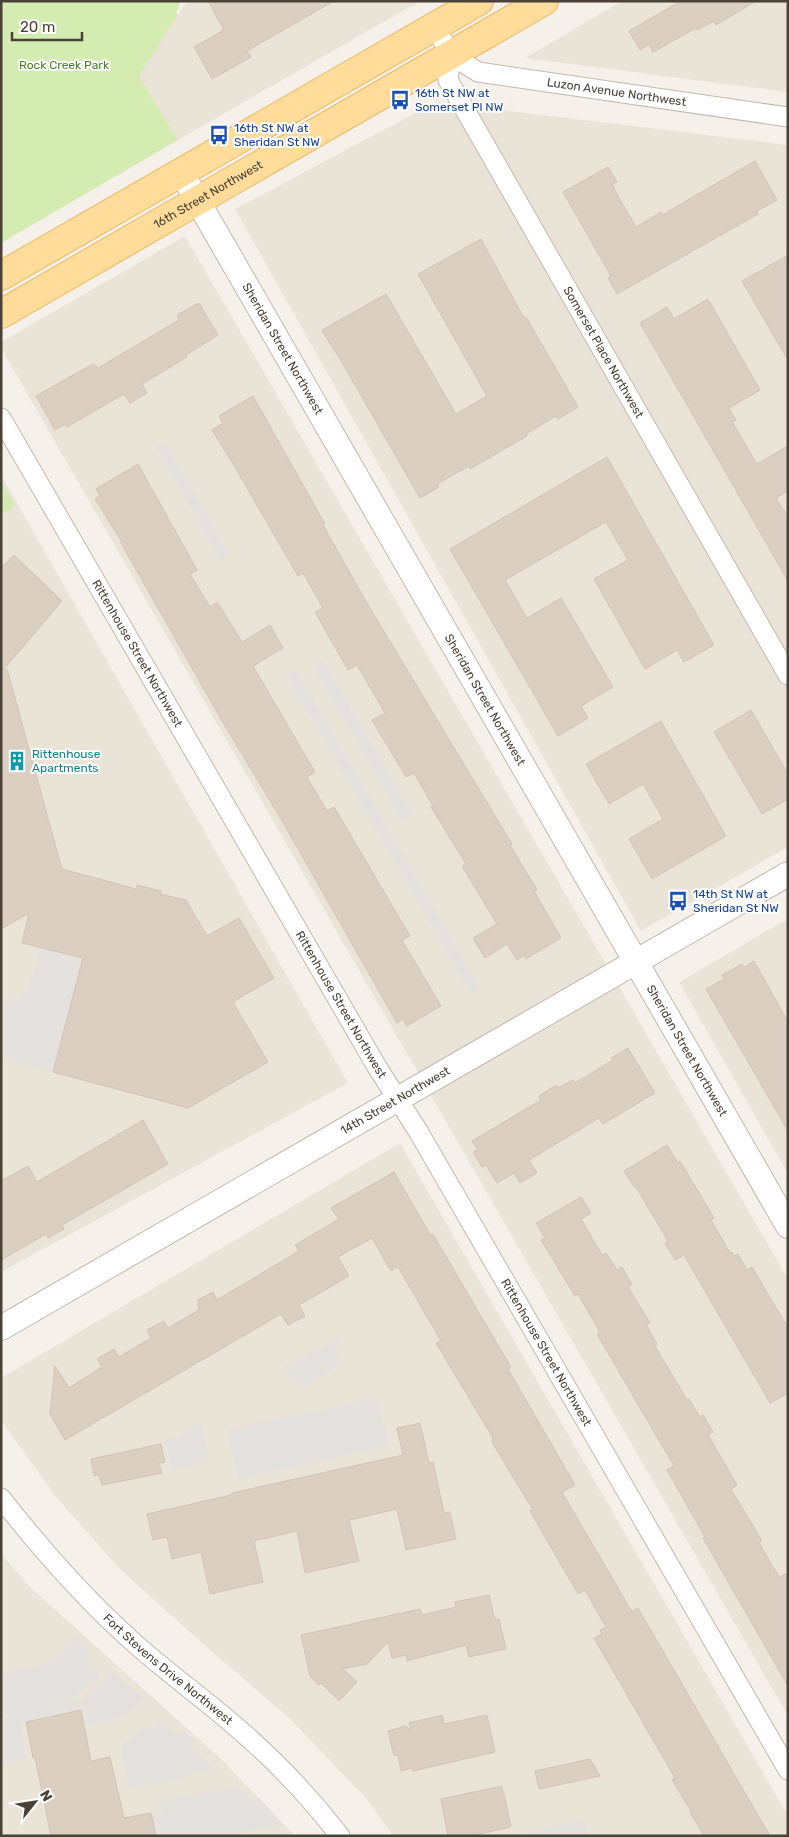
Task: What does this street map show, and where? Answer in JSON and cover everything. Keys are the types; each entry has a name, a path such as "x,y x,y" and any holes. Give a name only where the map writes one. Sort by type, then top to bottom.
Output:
{"main road":[{"path":"1,276 479,1"},
{"name":"16th Street Northwest","path":"1,314 544,1"}],"street":[{"path":"435,27 451,55"},
{"name":"Luzon Avenue Northwest","path":"451,55 478,72 787,118"},
{"name":"Somerset Place Northwest","path":"451,55 448,80 788,675"},
{"name":"Sheridan Street Northwest","path":"181,172 788,1226"},
{"name":"Rittenhouse Street Northwest","path":"1,418 373,1060 418,1131 788,1770"},
{"name":"14th Street Northwest","path":"1,1328 788,874"},
{"name":"Fort Stevens Drive Northwest","path":"1,1498 42,1549 89,1600 134,1643 259,1747 305,1794 340,1836"}],"shaded area":[{"path":"187,1 420,1 178,140 139,76"},
{"path":"622,1 788,1 788,92 525,58"},
{"path":"436,102 788,145 788,847 641,931 235,209"},
{"path":"185,236 788,1279 788,1716 1,348 1,342"},
{"path":"159,444 167,446 230,555 220,560 155,446"},
{"path":"1,475 348,1083 1,1272"},
{"path":"323,660 414,814 402,821 313,666"},
{"path":"297,671 480,988 470,993 287,676"},
{"path":"239,918 274,978 233,1002 268,1062 188,1108 11,1061 1,1051 1,1005 28,990 41,948 83,958 90,936 207,936"},
{"path":"788,919 788,1174 679,982"},
{"path":"400,1143 788,1816 788,1836 393,1836 366,1798 289,1718 120,1569 56,1497 1,1420 1,1378"},
{"path":"340,1337 344,1344 335,1349 342,1363 300,1388 284,1367"},
{"path":"378,1398 389,1446 238,1479 227,1430"},
{"path":"200,1422 211,1460 172,1471 164,1441 173,1439"},
{"path":"1,1554 30,1587 220,1758 295,1836 1,1836"},
{"path":"76,1637 90,1651 86,1658 99,1677 64,1703 40,1709 80,1700 94,1690 112,1671 145,1698 128,1714 116,1719 84,1725 80,1710 39,1718 37,1716 37,1720 20,1723 27,1759 1,1764 1,1720 12,1718 10,1713 1,1715 1,1674 46,1663 61,1653"},
{"path":"161,1720 178,1734 183,1731 196,1741 192,1746 212,1766 211,1769 163,1782 130,1788 120,1747 141,1729 147,1727 149,1729"},
{"path":"240,1787 252,1798 259,1798 283,1824 228,1836 156,1836 152,1815 162,1812 160,1800"},
{"path":"583,1819 589,1836 516,1836"}],"green space":[{"name":"Rock Creek Park","path":"1,1 181,1 176,13 178,15 139,76 178,140 1,243"},
{"path":"1,481 15,505 1,515"}],"building":[{"path":"208,1 334,1 247,51 251,57 212,79 194,47 224,30"},
{"path":"681,1 756,1 716,25 714,21 697,30 696,28 653,52 649,44 640,50 629,31"},
{"path":"755,161 777,200 757,211 758,214 617,294 608,278 611,276 563,192 608,167 617,182 613,184 615,191 636,227 661,212 662,215"},
{"path":"481,239 524,318 526,317 578,407 558,419 556,416 526,434 527,436 470,469 469,466 437,484 439,487 420,498 322,330 386,294 456,414 487,396 418,274"},
{"path":"788,255 788,360 742,281"},
{"path":"708,299 760,390 729,408 736,420 732,422 757,464 788,446 788,491 776,498 788,517 788,581 640,323 667,307 674,319"},
{"path":"199,303 218,335 186,355 187,357 142,384 147,393 130,403 124,394 67,427 65,424 55,430 36,396 93,364 98,368 179,320 177,315"},
{"path":"253,396 325,524 323,525 365,600 512,844 510,845 537,890 534,891 561,938 526,959 524,955 517,960 507,944 485,958 473,938 497,924 462,866 466,864 431,807 433,806 414,773 406,777 372,720 385,713 357,665 348,670 315,612 323,608 303,573 298,576 212,430 223,423 219,416"},
{"path":"607,457 714,645 684,662 677,650 645,669 594,579 628,560 606,522 505,580 527,618 561,598 613,687 581,706 588,718 558,736 450,549"},
{"path":"138,464 197,570 190,574 210,607 217,602 242,642 270,625 283,648 253,666 315,772 307,777 327,811 334,807 410,936 402,940 441,1006 407,1026 403,1019 397,1023 281,819 225,726 122,542 95,499 100,495 96,489"},
{"name":"Rittenhouse Apartments","path":"14,555 62,601 4,669 7,669 62,869 136,889 137,885 161,891 160,894 186,900 207,936 239,918 274,978 233,1002 268,1062 188,1108 53,1072 83,958 22,943 29,913 1,929 1,568"},
{"path":"751,710 788,774 788,799 762,814 714,732"},
{"path":"661,721 726,836 652,879 629,839 663,819 643,784 609,804 586,764"},
{"path":"754,961 788,1022 788,1131 706,989 724,979 722,975 742,964 744,967"},
{"path":"628,1048 655,1093 603,1124 599,1118 529,1160 537,1173 520,1183 514,1173 497,1183 486,1165 482,1167 473,1152 478,1150 472,1141 541,1100 539,1096 556,1085 558,1088 573,1080 575,1083 613,1060 611,1058"},
{"path":"143,1120 168,1164 62,1225 64,1229 48,1238 46,1234 1,1260 1,1181 28,1166 37,1182"},
{"path":"667,1145 678,1163 680,1161 714,1218 711,1220 730,1253 732,1252 734,1256 738,1254 747,1270 752,1267 788,1328 788,1393 770,1403 684,1255 675,1260 665,1243 668,1241 636,1187 624,1171"},
{"path":"394,1172 431,1236 433,1234 511,1367 508,1369 575,1485 562,1492 632,1612 638,1608 770,1836 704,1836 672,1780 675,1778 594,1638 602,1634 600,1630 606,1627 585,1590 578,1594 530,1511 533,1510 492,1442 493,1438 436,1343 441,1341 398,1267 391,1271 372,1238 338,1257 349,1276 299,1305 305,1316 288,1325 281,1314 65,1440 50,1414 55,1366 69,1388 102,1367 97,1359 114,1349 119,1357 151,1338 147,1330 164,1321 168,1328 199,1310 198,1300 213,1292 217,1300 299,1251 295,1245 339,1219 331,1208"},
{"path":"581,1197 591,1213 581,1219 602,1255 606,1253 617,1270 622,1267 632,1284 628,1287 650,1323 646,1325 657,1344 655,1346 687,1400 689,1399 700,1417 703,1415 713,1432 708,1435 737,1485 731,1489 762,1541 759,1543 779,1577 788,1573 788,1686 703,1538 705,1537 667,1470 674,1466 597,1334 600,1332 578,1294 575,1296 541,1240 545,1238 536,1223"},
{"path":"420,1423 429,1463 433,1462 444,1513 450,1512 456,1539 406,1550 397,1509 349,1520 359,1561 305,1573 297,1531 254,1541 263,1582 210,1594 201,1552 172,1559 167,1537 153,1540 147,1514 403,1455 397,1428"},
{"path":"161,1444 165,1462 159,1463 162,1473 102,1485 99,1475 94,1476 91,1459"},
{"path":"489,1595 495,1620 499,1619 506,1649 469,1657 466,1645 407,1661 406,1655 392,1658 388,1642 367,1664 343,1669 357,1682 339,1701 321,1683 319,1685 310,1676 301,1635 420,1609 422,1615 456,1607 455,1602"},
{"path":"81,1710 91,1761 110,1757 124,1818 151,1813 156,1836 51,1836 26,1722"},
{"path":"442,1715 444,1724 487,1715 495,1752 413,1771 413,1768 401,1771 398,1755 394,1756 388,1731 406,1726 411,1731 409,1723"},
{"path":"590,1759 600,1776 539,1789 535,1771"},
{"path":"502,1786 511,1827 470,1836 448,1836 441,1799"}],"place":[{"name":"16th St NW at Somerset Pl NW","path":"400,100"},
{"name":"16th St NW at Sheridan St NW","path":"219,135"},
{"name":"Rittenhouse Apartments","path":"17,761"},
{"name":"14th St NW at Sheridan St NW","path":"678,901"}]}
